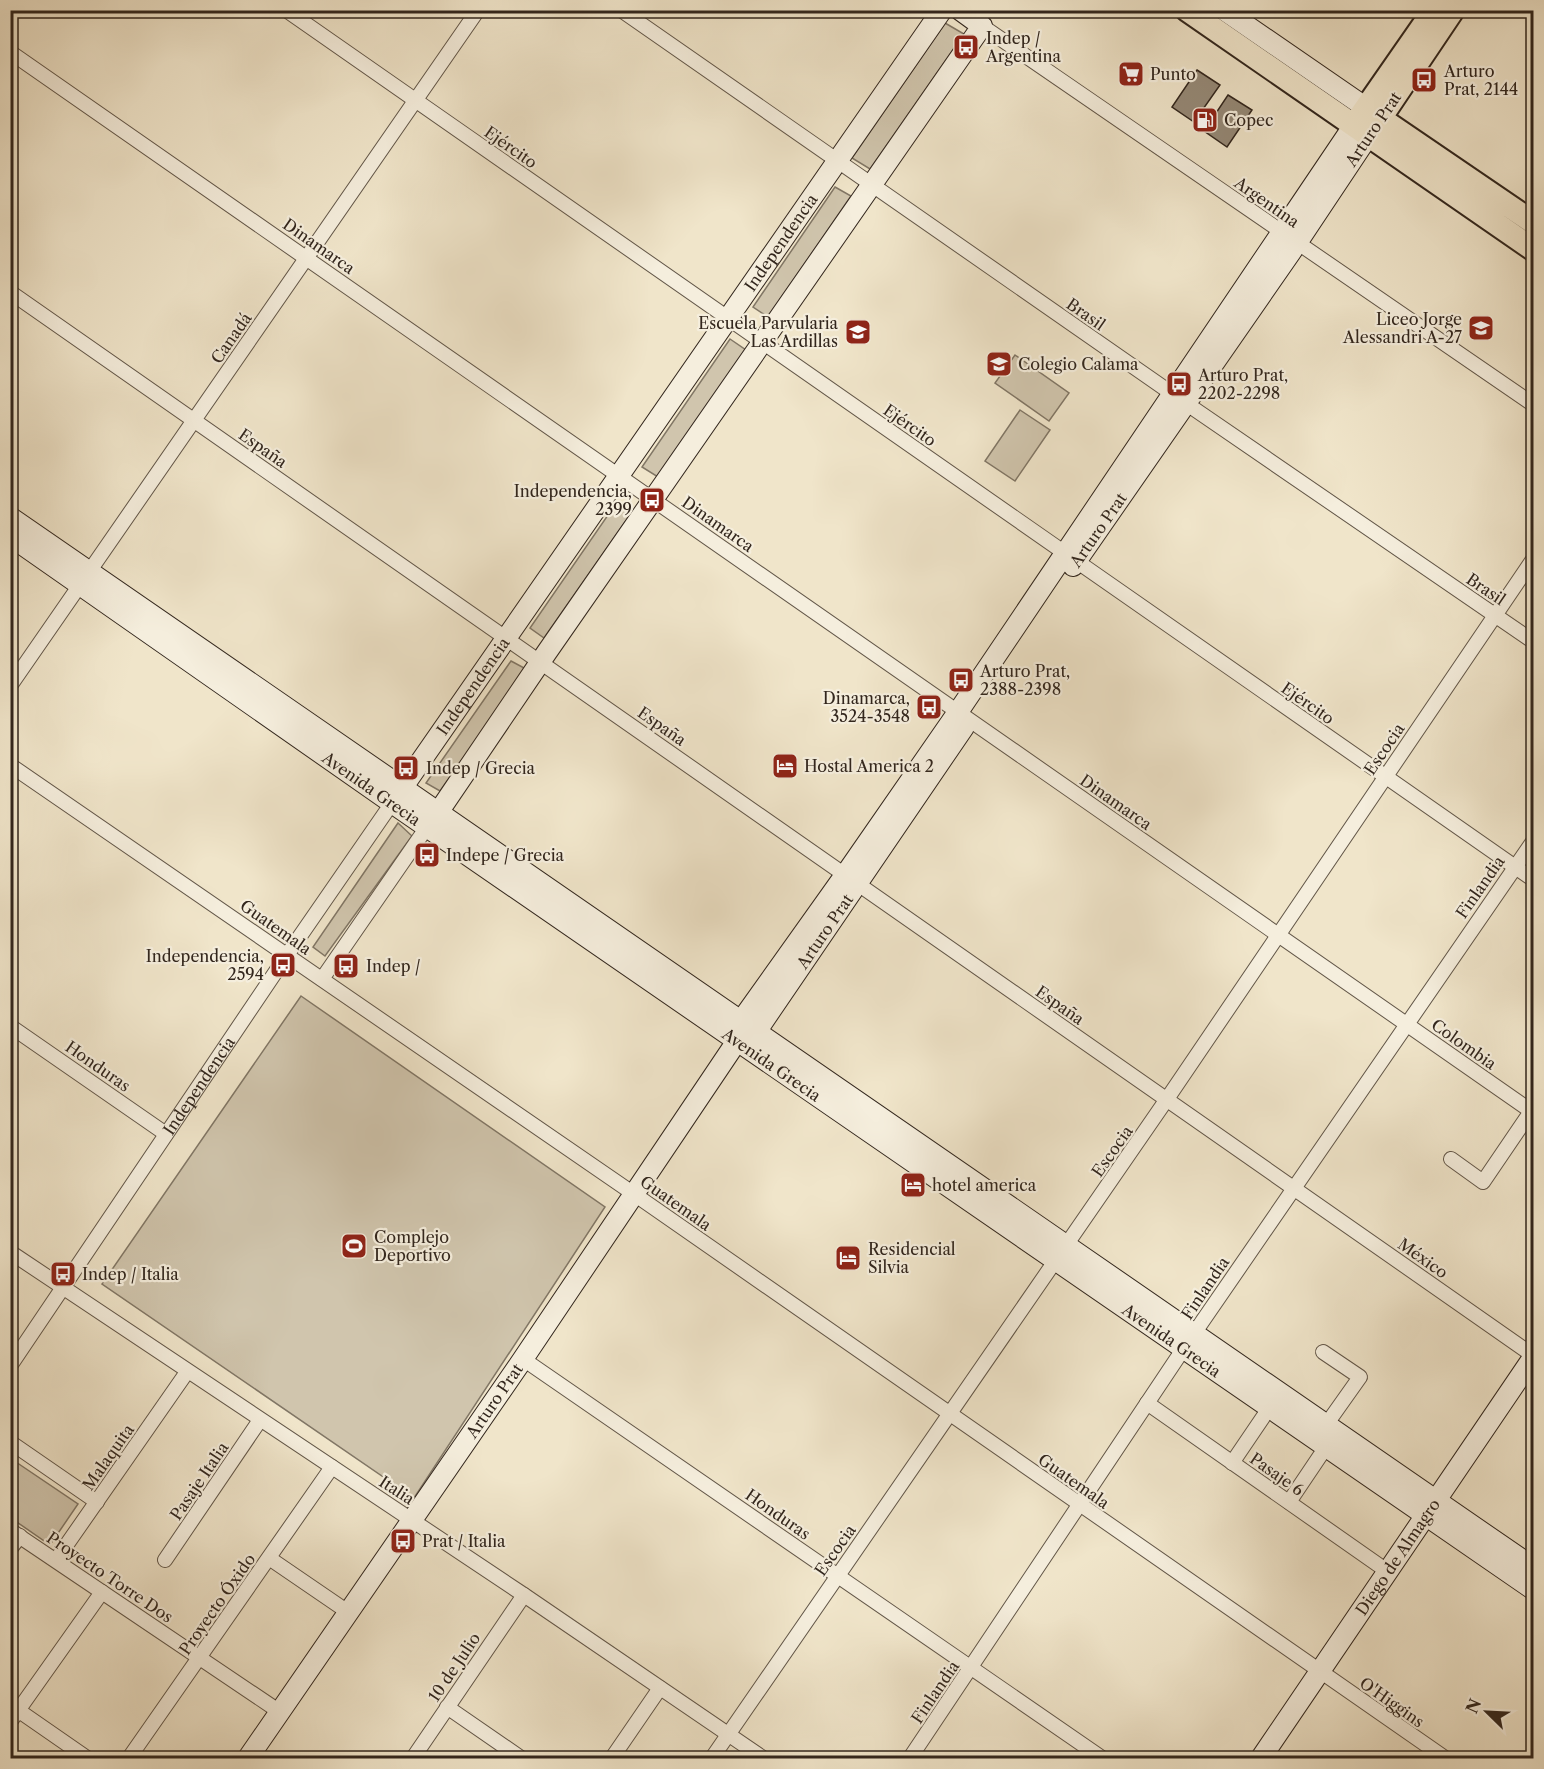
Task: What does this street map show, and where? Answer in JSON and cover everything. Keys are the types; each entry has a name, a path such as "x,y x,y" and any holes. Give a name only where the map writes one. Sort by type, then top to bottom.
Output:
{"main road":[{"name":"Independencia","path":"398,795 942,10"},
{"path":"433,820 540,662 982,26 960,10"},
{"path":"1187,10 1533,223"},
{"path":"1224,10 1533,250"},
{"name":"Arturo Prat","path":"748,1027 852,879 1367,122 1434,10"},
{"name":"Arturo Prat","path":"1367,122 1453,10"},
{"name":"Avenida Grecia","path":"10,517 84,578 398,795 737,1041 1061,1253 1189,1341 1326,1425 1533,1590"},
{"name":"Avenida Grecia","path":"10,536 84,578"},
{"name":"Avenida Grecia","path":"433,820 748,1027 1061,1253"},
{"path":"737,1041 748,1027"},
{"name":"Arturo Prat","path":"248,1758 523,1359 737,1041"},
{"name":"Avenida Grecia","path":"1189,1341 1270,1407 1326,1447 1533,1568"},
{"name":"Diego de Almagro","path":"1261,1758 1533,1356"}],"street":[{"name":"Ejército","path":"286,10 1533,880"},
{"name":"Canadá","path":"10,686 478,10"},
{"name":"Brasil","path":"621,10 1179,399 1533,642"},
{"name":"Argentina","path":"982,26 1533,405"},
{"name":"Dinamarca","path":"10,52 1406,1024"},
{"name":"España","path":"10,292 1294,1188"},
{"name":"Escocia","path":"712,1758 1167,1099 1533,558"},
{"name":"Guatemala","path":"10,765 634,1194 1319,1672"},
{"name":"Independencia","path":"10,1366 287,955 398,795"},
{"path":"322,979 433,820"},
{"name":"Finlandia","path":"910,1758 1189,1341 1533,840"},
{"name":"Colombia","path":"1406,1024 1533,1110"},
{"name":"Honduras","path":"10,1026 166,1134"},
{"path":"1451,1159 1483,1182 1533,1110"},
{"name":"México","path":"1294,1188 1533,1356"},
{"name":"Italia","path":"10,1252 524,1595 763,1758"},
{"path":"1323,1352 1360,1377 1326,1425"},
{"name":"Honduras","path":"523,1359 1102,1758"},
{"name":"Malaquita","path":"56,1560 187,1372"},
{"name":"Pasaje 6","path":"1147,1403 1387,1571"},
{"path":"1232,1463 1270,1407"},
{"name":"Pasaje Italia","path":"165,1560 260,1420"},
{"path":"10,1442 97,1502"},
{"path":"1289,1502 1326,1447"},
{"name":"Proyecto Óxido","path":"129,1758 332,1467"},
{"path":"10,1549 15,1533"},
{"name":"Proyecto Torre Dos","path":"15,1533 280,1712"},
{"path":"269,1558 348,1612"},
{"path":"87,1758 13,1712 102,1592"},
{"name":"10 de Julio","path":"413,1758 524,1595"},
{"name":"O'Higgins","path":"1319,1672 1445,1758"},
{"path":"612,1758 660,1688"},
{"path":"447,1707 521,1758"}],"shaded area":[{"path":"945,23 964,34 870,169 852,158"},
{"path":"835,187 851,196 768,317 753,307"},
{"path":"730,339 746,350 658,477 642,467"},
{"path":"1015,355 1069,393 1049,421 995,383"},
{"path":"1020,410 1050,430 1015,481 985,461"},
{"path":"617,502 632,512 544,638 530,628"},
{"path":"511,661 526,669 440,791 426,783"},
{"path":"398,823 412,836 325,956 313,947"},
{"name":"Complejo Deportivo","path":"301,996 605,1207 414,1498 102,1284"},
{"path":"10,1458 78,1504 50,1545 11,1518"}],"building":[{"path":"1197,70 1220,85 1194,122 1172,107"},
{"path":"1228,95 1252,110 1227,147 1204,131"}],"place":[{"name":"Indep / Argentina","path":"966,47"},
{"name":"Punto","path":"1131,74"},
{"name":"Arturo Prat, 2144","path":"1424,80"},
{"name":"Copec","path":"1205,120"},
{"name":"Liceo Jorge Alessandri A-27","path":"1481,328"},
{"name":"Escuela Parvularia Las Ardillas","path":"858,332"},
{"name":"Colegio Calama","path":"999,364"},
{"name":"Arturo Prat, 2202-2298","path":"1179,384"},
{"name":"Independencia, 2399","path":"652,500"},
{"name":"Arturo Prat, 2388-2398","path":"961,680"},
{"name":"Dinamarca, 3524-3548","path":"929,707"},
{"name":"Hostal America 2","path":"785,766"},
{"name":"Indep / Grecia","path":"406,768"},
{"name":"Indepe / Grecia","path":"427,855"},
{"name":"Independencia, 2594","path":"283,965"},
{"name":"Indep /","path":"346,966"},
{"name":"hotel america","path":"913,1185"},
{"name":"Complejo Deportivo","path":"354,1246"},
{"name":"Residencial Silvia","path":"848,1258"},
{"name":"Indep / Italia","path":"63,1274"},
{"name":"Prat / Italia","path":"403,1541"}]}
